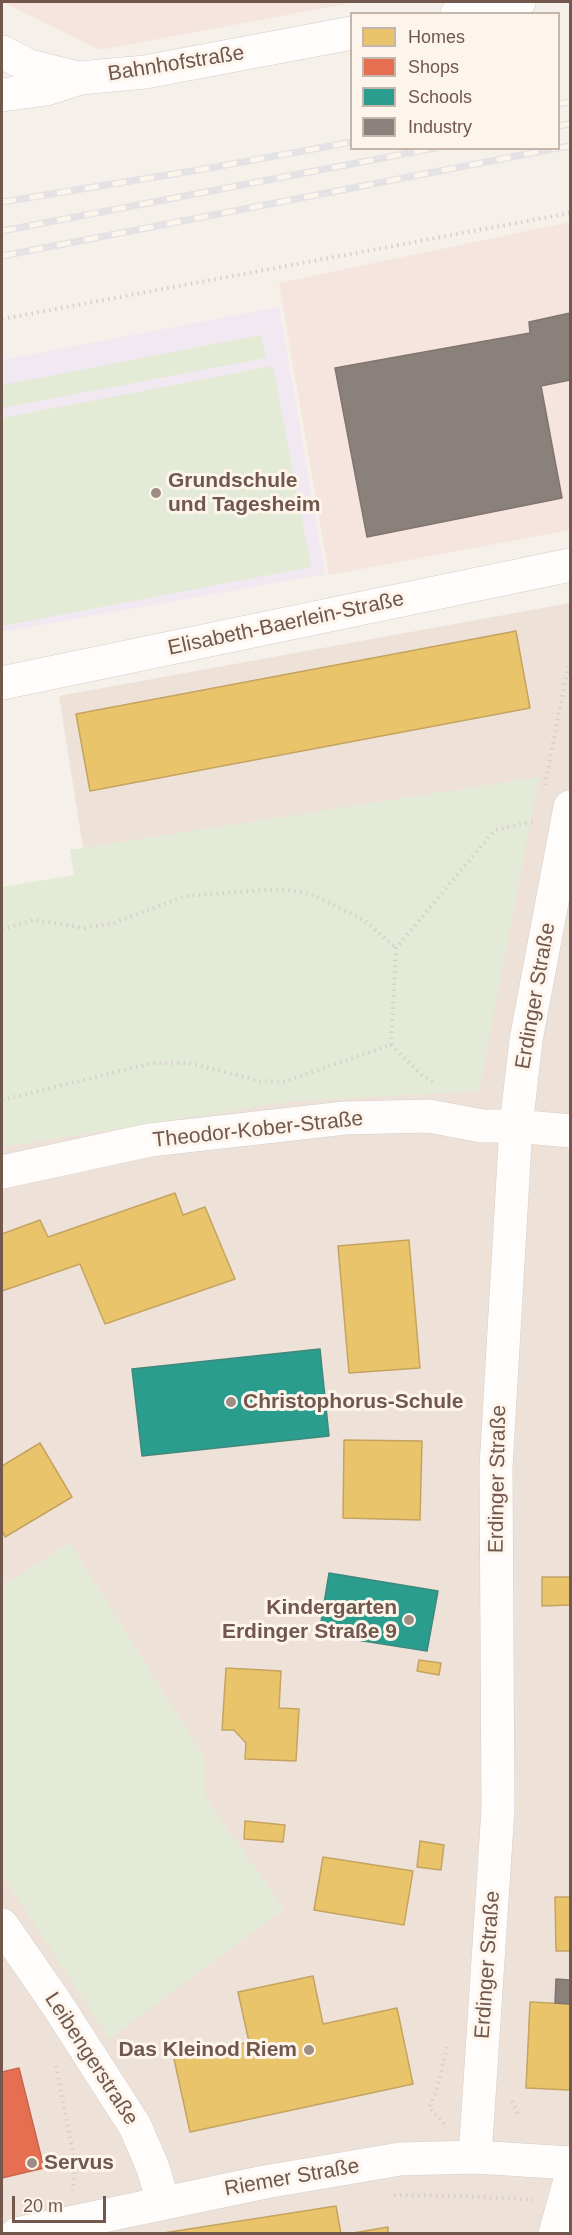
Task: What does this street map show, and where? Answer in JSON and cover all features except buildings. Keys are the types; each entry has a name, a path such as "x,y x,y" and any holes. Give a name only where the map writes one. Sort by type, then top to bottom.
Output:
{"street":[{"path":"467,12 519,2"},
{"name":"Bahnhofstraße","path":"2,95 46,89 80,78 145,72 350,33"},
{"path":"2,52 29,66 80,78"},
{"name":"Elisabeth-Baerlein-Straße","path":"2,683 570,565"},
{"name":"Erdinger Straße","path":"475,2157 498,1809 496,1467 516,1126 526,1040 570,807"},
{"name":"Theodor-Kober-Straße","path":"2,1172 150,1140 345,1118 429,1116 482,1126 516,1126 570,1131"},
{"name":"Leibengerstraße","path":"2,1925 56,2003 135,2126 153,2168 163,2202"},
{"name":"Riemer Straße","path":"17,2234 163,2202 400,2159 475,2157 570,2163"}],"path":[{"path":"2,319 570,213"},
{"path":"441,1088 422,1075 391,1045 396,948 495,830 538,820"},
{"path":"2,929 35,920 85,928 114,923 185,896 280,889 312,894 364,920 396,948"},
{"path":"2,1100 152,1063 189,1063 260,1081 283,1082 391,1045"},
{"path":"56,2065 75,2164 72,2187 82,2219"},
{"path":"513,2090 512,2102 518,2114"},
{"path":"385,2196 507,2197 563,2206"}],"shaded area":[{"path":"2,2 356,2 100,50"},
{"path":"570,222 570,530 329,575 279,283"},
{"name":"Grundschule und Tagesheim","path":"279,307 325,574 2,632 2,360"},
{"path":"570,603 570,2233 2,2234 2,893 88,879 59,696"}],"green space":[{"path":"261,335 266,358 2,408 2,385"},
{"name":"Grundschule und Tagesheim","path":"273,366 311,567 2,626 2,418"},
{"path":"539,777 479,1091 294,1101 2,1147 2,887 74,875 70,850"},
{"path":"70,1543 204,1757 206,1798 284,1909 109,2038 2,1874 2,1586"}],"railway":[{"path":"560,104 570,102"},
{"path":"560,126 570,124"},
{"path":"2,202 350,142"},
{"path":"560,148 570,146"},
{"path":"2,231 425,150"},
{"path":"2,256 548,150"}],"place":[{"name":"Grundschule und Tagesheim","path":"156,493"},
{"name":"Christophorus-Schule","path":"231,1402"},
{"name":"Kindergarten Erdinger Straße 9","path":"409,1620"},
{"name":"Das Kleinod Riem","path":"309,2050"},
{"name":"Servus","path":"32,2163"}]}
